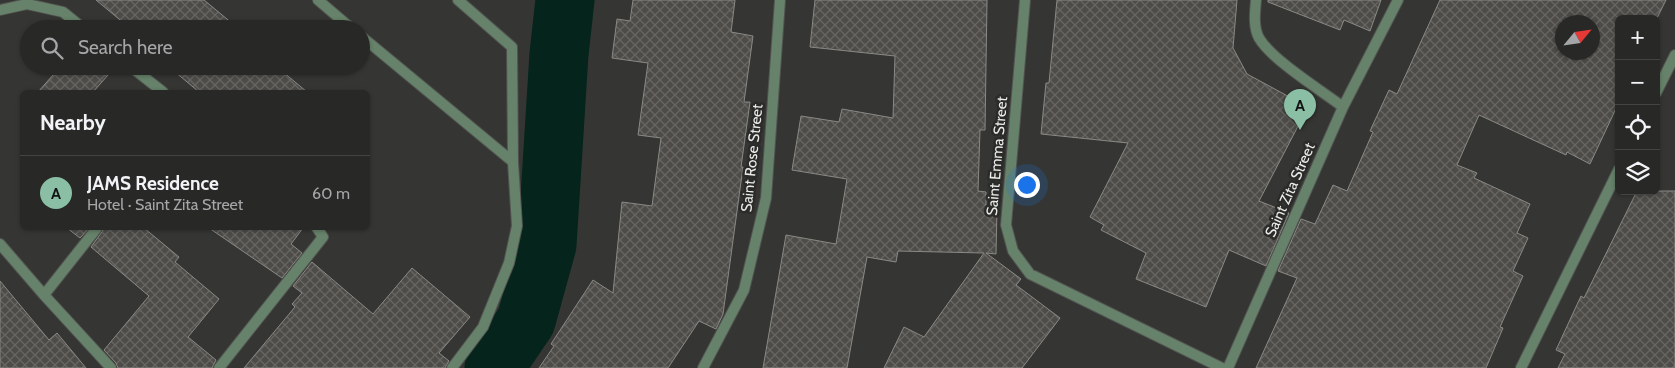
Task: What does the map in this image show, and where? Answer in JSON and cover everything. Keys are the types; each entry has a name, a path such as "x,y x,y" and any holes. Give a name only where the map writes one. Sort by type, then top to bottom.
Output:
{"street":[{"path":"318,0 341,20"},
{"path":"452,368 483,327 509,263 516,226 513,162 512,47 458,0"},
{"name":"Saint Rose Street","path":"703,368 744,290 766,198 780,0"},
{"name":"Saint Emma Street","path":"1026,0 1006,225 1013,251 1030,274 1222,368"},
{"path":"1256,0 1255,18 1259,38 1276,57 1343,107"},
{"name":"Saint Zita Street","path":"1228,368 1343,107 1398,0"},
{"path":"0,10 27,4 63,12 73,20"},
{"path":"370,43 513,162"},
{"path":"1660,85 1675,55"},
{"path":"141,75 160,90"},
{"path":"1521,368 1615,177"},
{"path":"44,295 95,230"},
{"path":"219,368 323,237 318,230"},
{"path":"0,244 111,368"}],"building":[{"path":"96,0 204,0 228,20 120,20"},
{"path":"633,0 735,0 731,32 753,36 744,102 750,102 741,167 743,167 723,314 716,329 699,321 668,368 539,368 554,346 551,344 593,280 613,293 622,202 652,206 661,138 638,135 648,63 612,58 617,19 630,21"},
{"path":"815,0 987,0 985,130 980,130 978,191 986,192 986,208 997,208 996,254 986,253 1021,279 1016,285 1060,318 1022,368 884,368 904,327 924,337 984,253 898,251 896,262 867,257 847,368 763,368 786,235 836,244 847,179 792,170 801,116 839,122 842,109 893,118 895,56 810,47"},
{"path":"1057,0 1237,0 1233,48 1247,74 1308,107 1259,201 1289,213 1266,266 1229,250 1206,307 1136,279 1146,253 1101,230 1104,225 1090,217 1128,143 1041,134 1046,83 1049,83"},
{"path":"1268,0 1381,0 1370,31 1344,20 1340,30 1268,2"},
{"path":"1440,0 1666,0 1658,15 1615,15 1615,111 1590,164 1567,152 1566,155 1479,115 1457,165 1477,173 1474,178 1530,204 1517,233 1528,238 1513,271 1523,276 1500,327 1503,328 1486,368 1256,368 1297,278 1278,271 1301,219 1315,224 1333,185 1347,191 1373,132 1370,131 1389,90 1397,94"},
{"path":"53,75 108,75 95,90 40,90"},
{"path":"179,75 287,75 305,90 197,90"},
{"path":"1660,191 1675,191 1675,368 1558,368 1565,354 1556,350 1581,296 1584,298 1635,195 1660,195"},
{"path":"70,230 87,230 80,238"},
{"path":"103,230 146,230 179,257 175,262 219,299 188,337 216,360 212,368 118,368 104,350 149,296 91,247"},
{"path":"212,230 302,230 291,244 302,253 282,278"},
{"path":"312,262 373,314 412,268 470,317 439,353 449,361 445,368 244,368 295,307 292,304 302,293 293,286"},
{"path":"0,281 49,340 57,333 86,368 0,368"}],"waterway":[{"path":"494,368 526,321 547,245 559,54 565,0"}],"place":[{"name":"JAMS Residence","path":"1300,130"}]}
